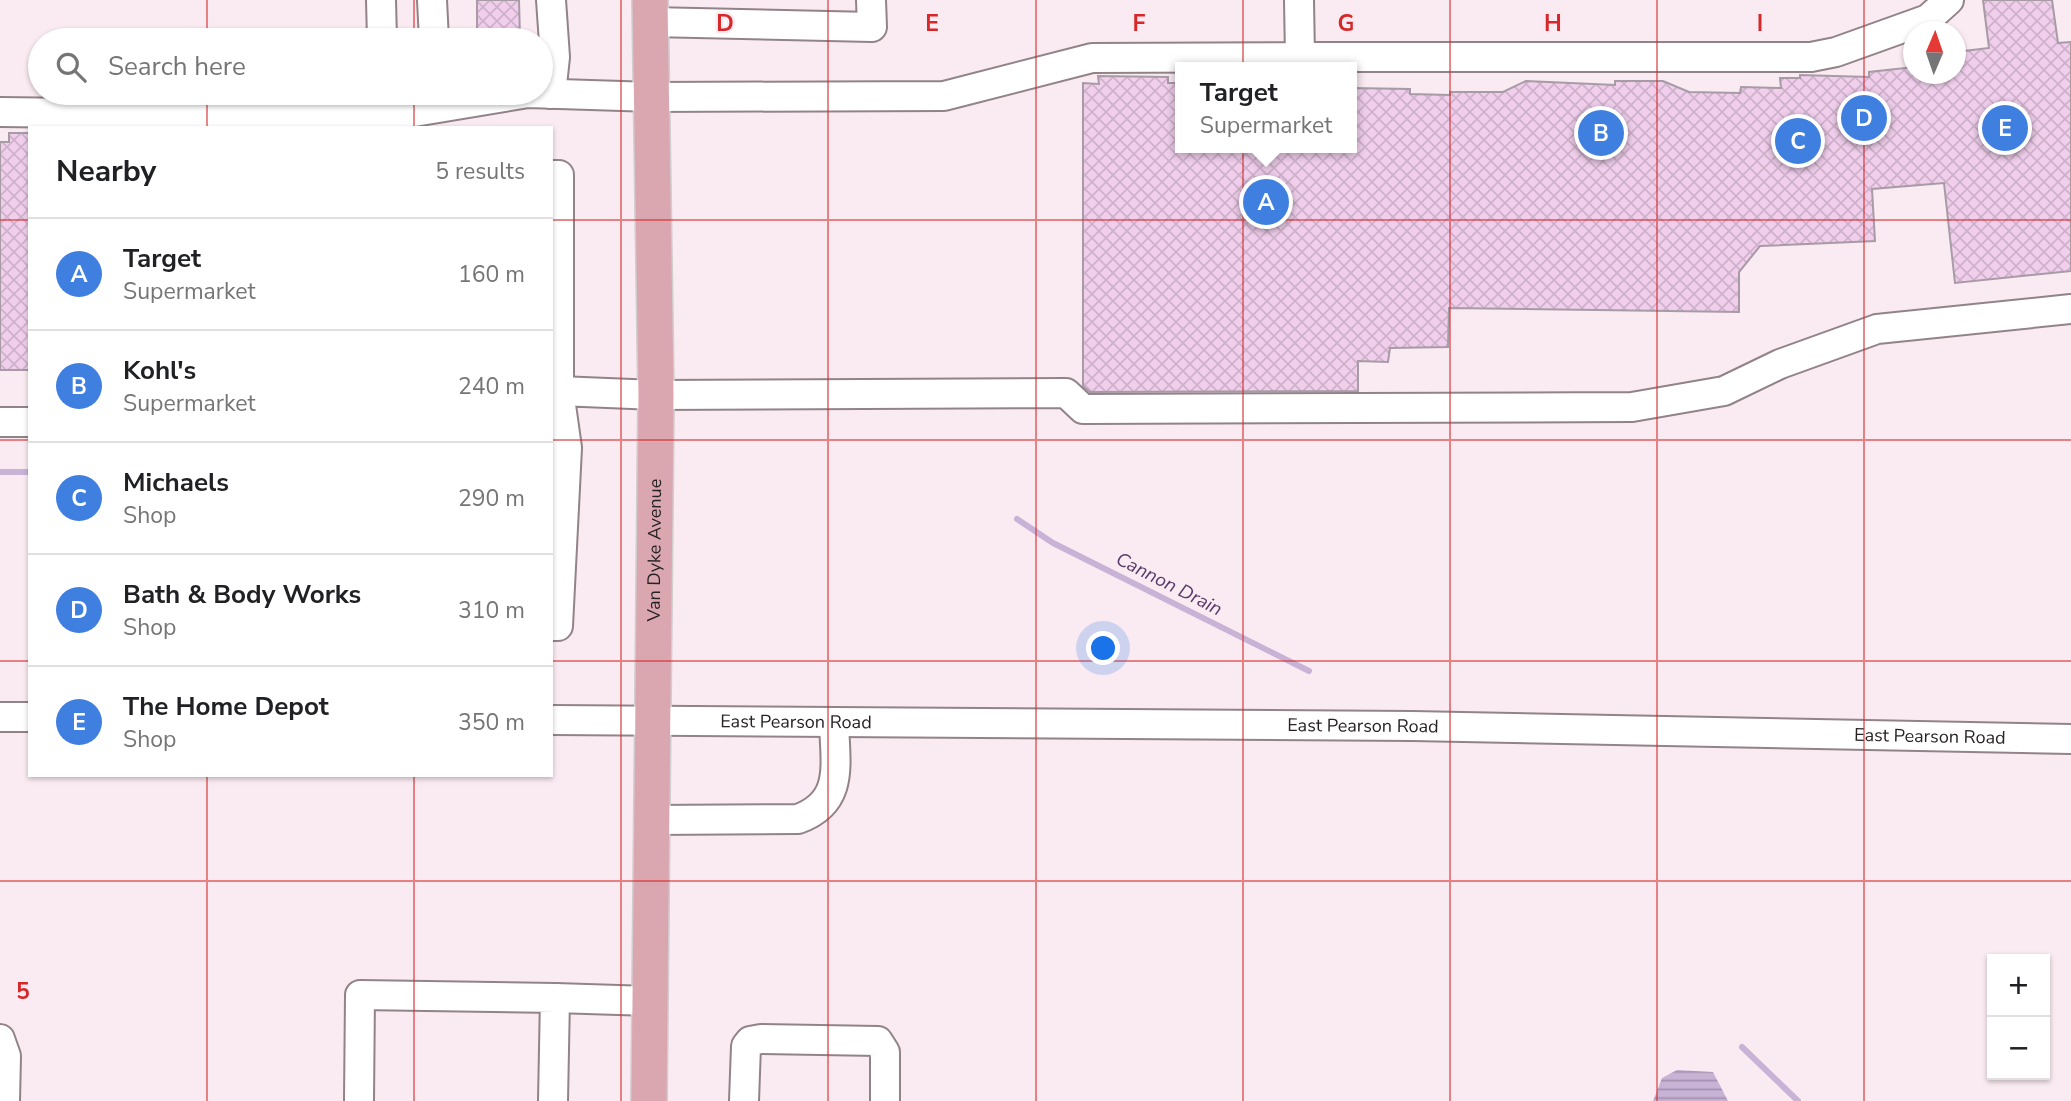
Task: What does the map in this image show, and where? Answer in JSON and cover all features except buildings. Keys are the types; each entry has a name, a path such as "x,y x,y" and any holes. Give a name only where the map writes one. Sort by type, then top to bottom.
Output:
{"main road":[{"name":"Van Dyke Avenue","path":"649,1101 656,395 651,11"}],"street":[{"path":"381,0 382,28"},
{"path":"432,0 433,28"},
{"path":"550,28 551,0"},
{"path":"651,11 737,12 872,27 871,0"},
{"path":"1299,0 1300,57"},
{"path":"553,94 653,97 944,96 1092,58 1811,57 1836,52 1928,19 1949,0"},
{"path":"0,112 383,113 441,105"},
{"path":"553,175 559,175 555,392 567,448 558,626 553,626"},
{"path":"555,392 656,395 1066,393 1083,409 1632,407 1724,391 1780,364 1877,329 2071,309"},
{"path":"0,422 28,422"},
{"path":"0,717 28,717"},
{"name":"East Pearson Road","path":"553,720 1412,726 2071,739"},
{"path":"652,820 798,819 815,813 827,803 832,790 835,771 834,722"},
{"path":"359,1101 360,995 650,1001"},
{"path":"553,1101 555,998"},
{"path":"0,1039 6,1056 5,1101"},
{"path":"744,1101 746,1046 750,1041 761,1039 878,1041 886,1052 885,1101"}],"shaded area":[{"path":"1677,1070 1713,1072 1728,1101 1653,1101 1662,1078"}],"waterway":[{"name":"Cannon Drain","path":"0,472 28,472"},
{"name":"Cannon Drain","path":"1017,519 1053,543 1309,671"},
{"name":"Cannon Drain","path":"1742,1047 1798,1101"}],"place":[{"name":"Bath & Body Works","path":"1864,118"},
{"name":"The Home Depot","path":"2005,128"},
{"name":"Kohl's","path":"1601,133"},
{"name":"Michaels","path":"1798,141"},
{"name":"Target","path":"1266,202"}]}
